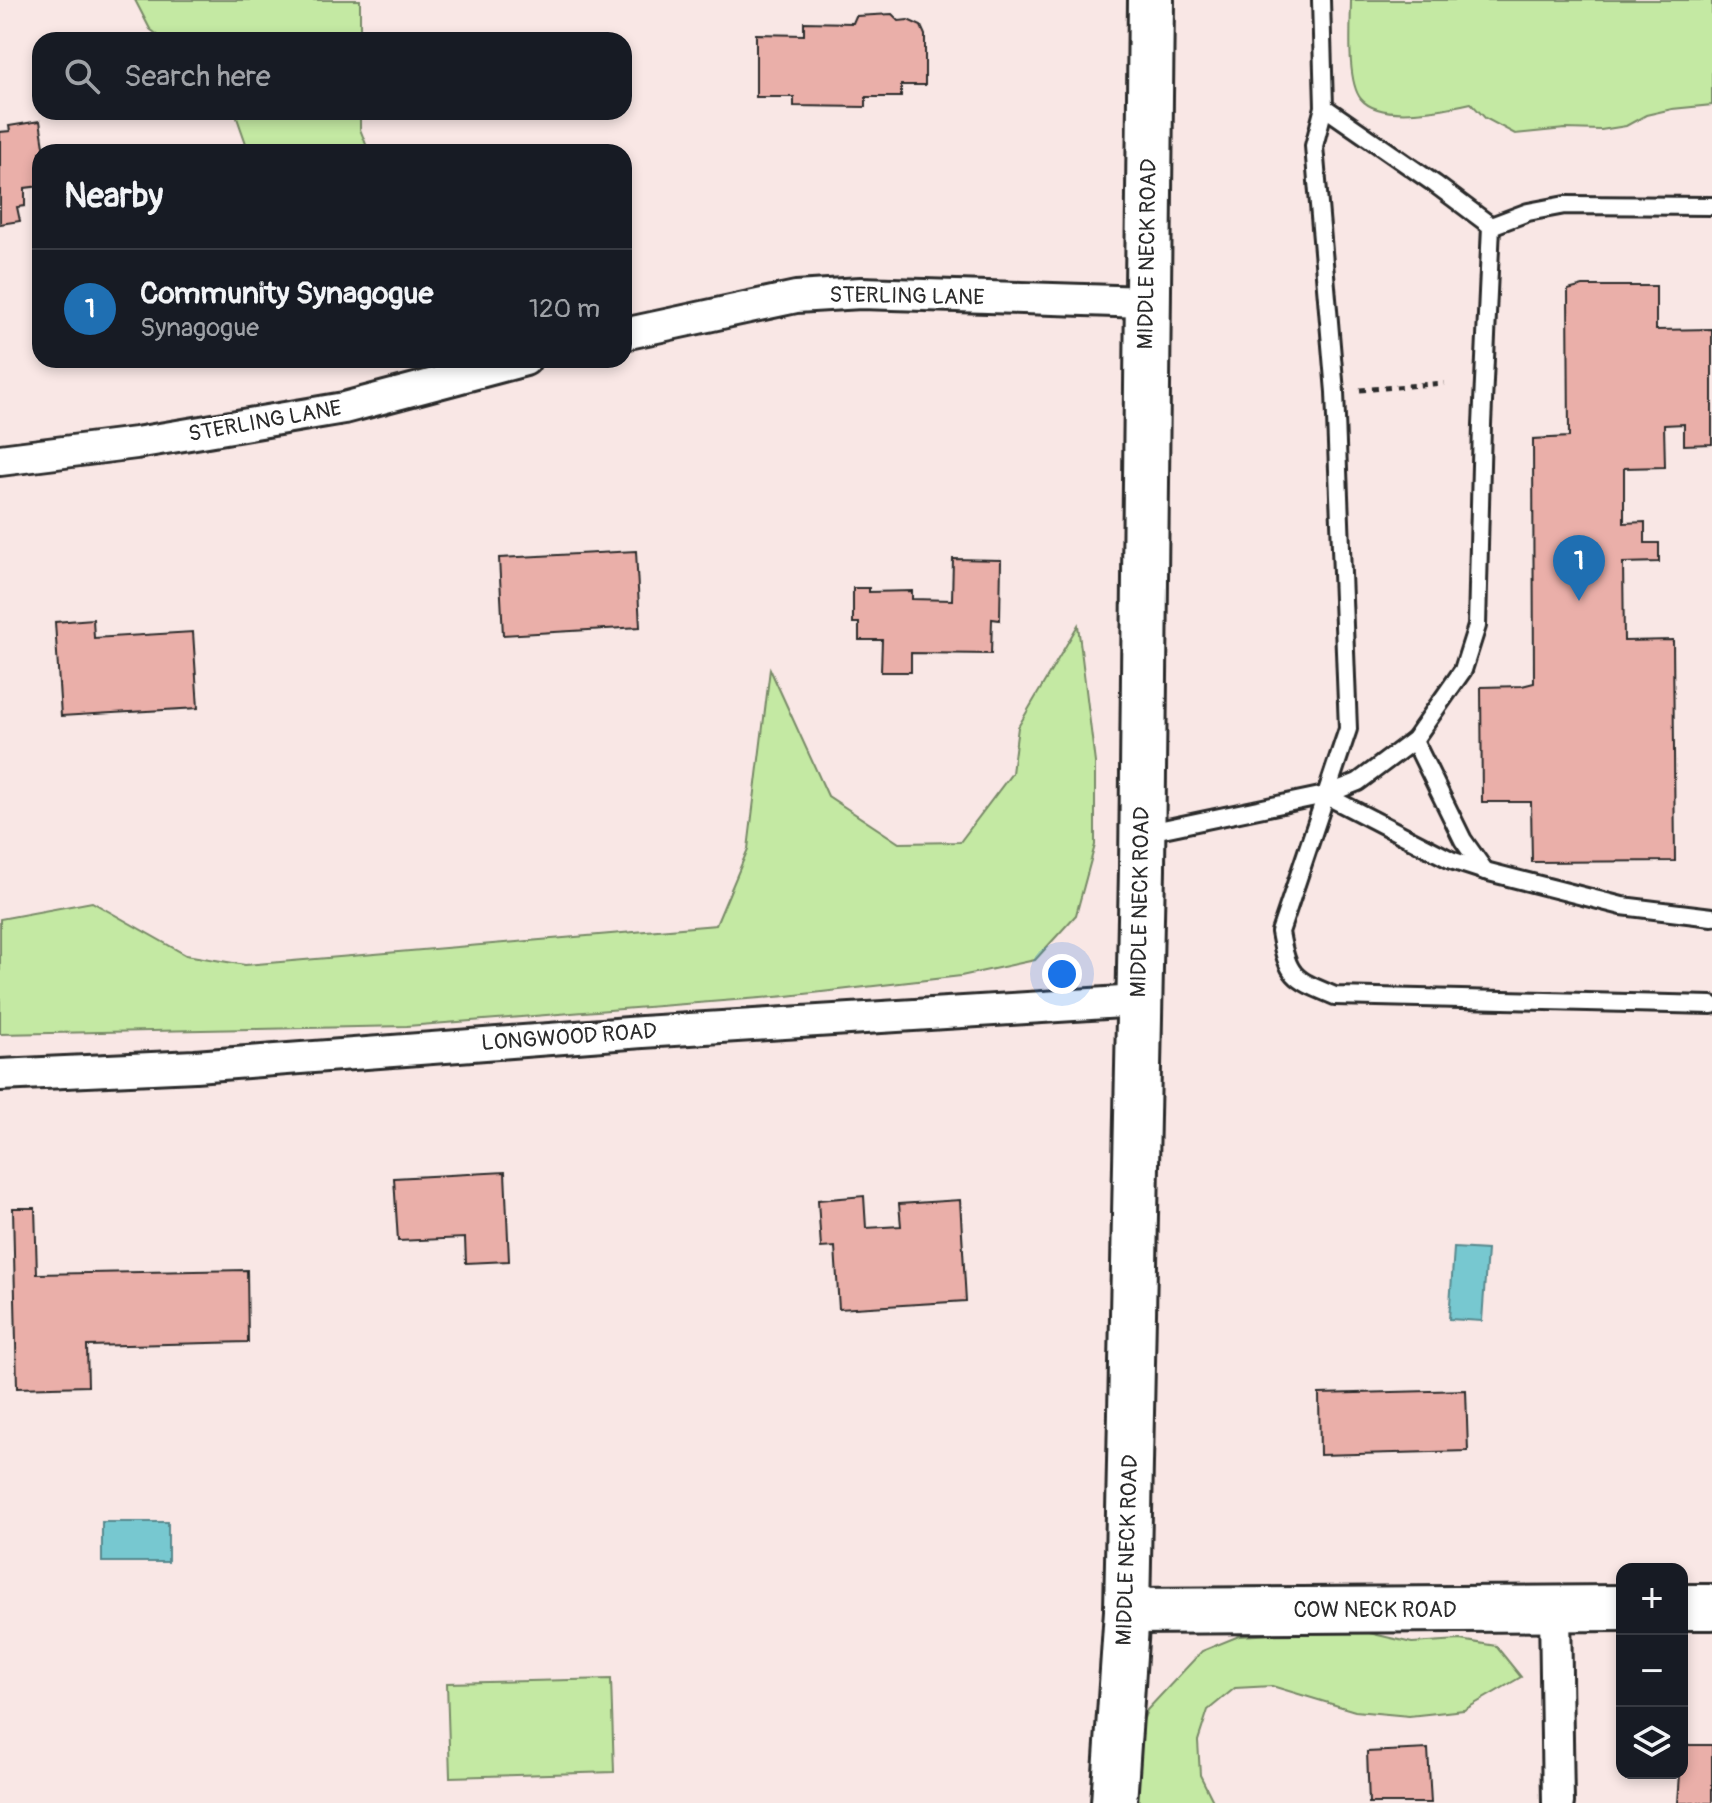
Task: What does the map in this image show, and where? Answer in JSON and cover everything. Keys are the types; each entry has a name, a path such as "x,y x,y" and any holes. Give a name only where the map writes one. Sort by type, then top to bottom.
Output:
{"main road":[{"name":"MIDDLE NECK ROAD","path":"1114,1803 1127,1611 1143,833 1151,0"},
{"path":"1688,1607 1712,1607"},
{"name":"COW NECK ROAD","path":"1127,1611 1616,1608"}],"street":[{"name":"STERLING LANE","path":"632,332 766,303 822,295 861,293 1146,302"},
{"name":"STERLING LANE","path":"0,460 136,443 344,408 495,368"},
{"name":"LONGWOOD ROAD","path":"0,1075 195,1066 642,1032 1138,1001"},
{"path":"1555,1610 1558,1803"}],"lane":[{"path":"1321,0 1324,107 1314,146 1335,392 1348,729 1280,932 1285,959 1299,981 1335,996 1712,1005"},
{"path":"1324,107 1491,226"},
{"path":"1491,226 1555,206 1712,206"},
{"path":"1143,833 1325,795 1358,782 1414,740 1463,670 1477,626 1491,226"},
{"path":"1414,740 1457,828 1485,871"},
{"path":"1325,795 1451,860 1485,871 1622,906 1712,917"}],"path":[{"path":"1335,392 1444,383"}],"green space":[{"path":"135,0 360,0 360,32 154,32"},
{"path":"1351,0 1712,0 1712,105 1672,109 1646,115 1626,126 1601,130 1565,129 1515,134 1485,118 1471,103 1414,112 1383,111 1370,106 1356,91 1350,51"},
{"path":"238,120 360,120 366,144 246,144"},
{"path":"1078,625 1095,763 1095,845 1076,915 1035,960 961,976 787,996 407,1026 0,1034 0,919 92,902 186,955 245,965 716,925 748,849 770,669 828,796 899,843 960,842 1012,773 1018,727"},
{"path":"1356,1630 1412,1643 1460,1640 1496,1646 1521,1677 1464,1710 1409,1716 1355,1711 1272,1686 1235,1688 1208,1710 1198,1741 1200,1775 1214,1803 1123,1803 1133,1749 1147,1710 1202,1651 1239,1636"},
{"path":"611,1679 614,1772 450,1777 447,1683"}],"water":[{"path":"1454,1248 1487,1250 1482,1321 1449,1319"},
{"path":"102,1522 168,1522 168,1562 102,1562"}],"building":[{"path":"892,14 899,21 908,20 921,26 925,35 925,85 901,85 901,97 866,97 866,107 794,106 794,97 756,97 756,34 804,35 804,22 853,23 856,16"},
{"path":"40,121 44,144 32,144 32,187 25,188 25,206 17,207 20,221 0,224 0,132 10,131 9,126"},
{"path":"1583,286 1656,286 1656,330 1712,329 1712,444 1684,445 1684,424 1664,425 1665,467 1624,468 1624,523 1645,522 1645,543 1659,543 1659,562 1623,563 1624,641 1673,640 1675,861 1532,862 1531,802 1482,802 1481,687 1534,683 1533,439 1569,437 1568,290"},
{"path":"636,551 640,627 503,635 499,558"},
{"path":"953,559 1001,560 1000,620 992,619 991,654 911,653 911,672 881,672 882,640 859,640 859,623 853,623 853,588 869,588 869,592 912,591 912,599 952,600"},
{"path":"93,619 94,638 193,632 198,708 61,716 55,622"},
{"path":"505,1172 509,1261 466,1263 465,1238 398,1241 394,1178"},
{"path":"864,1196 866,1228 901,1226 899,1204 960,1200 966,1301 839,1309 835,1247 821,1248 818,1200"},
{"path":"13,1208 35,1208 37,1274 247,1270 248,1342 87,1346 88,1386 17,1388"},
{"path":"1466,1390 1468,1451 1320,1455 1319,1394"},
{"path":"1688,1745 1712,1745 1712,1803 1678,1803 1680,1779 1688,1779"},
{"path":"1428,1749 1431,1803 1369,1803 1367,1752"}],"place":[{"name":"Community Synagogue","path":"1579,601"}]}
